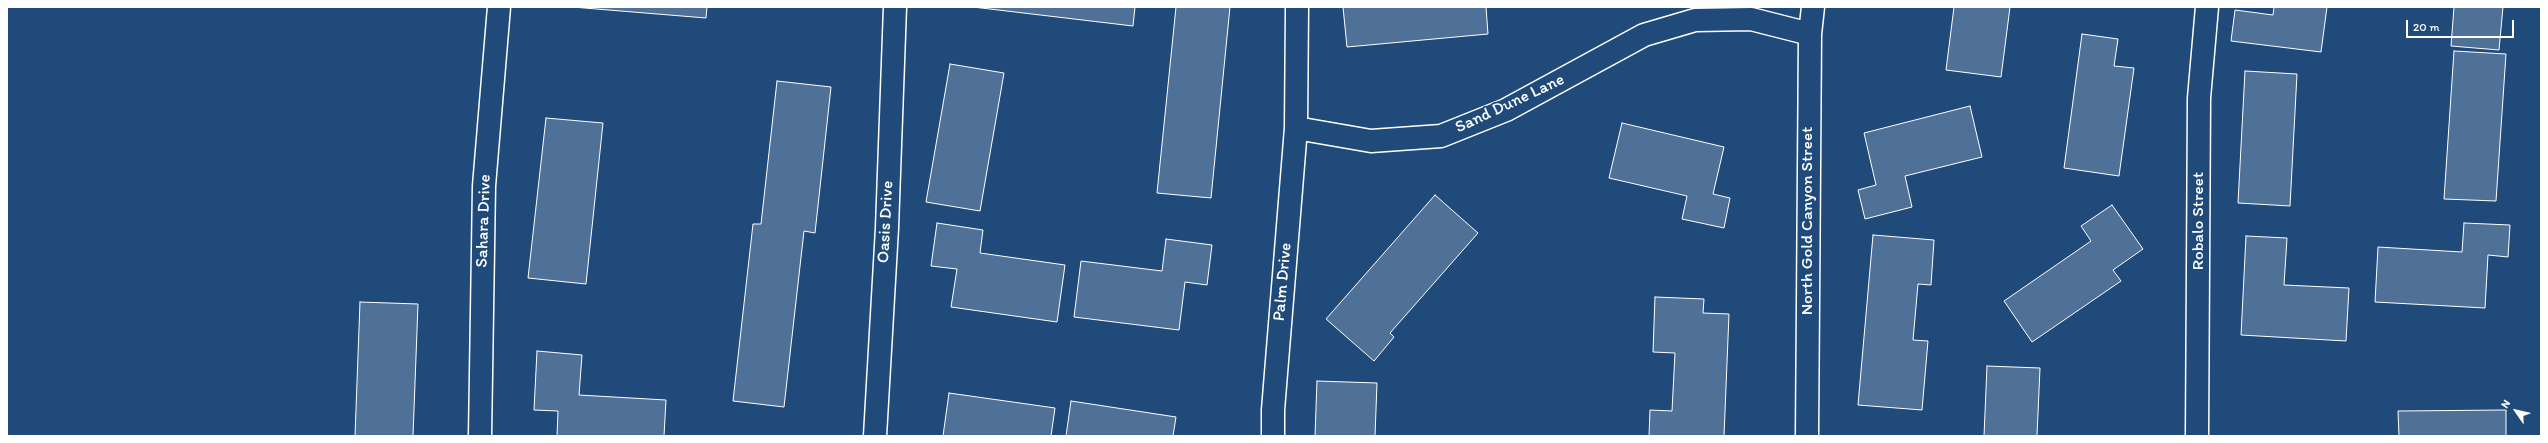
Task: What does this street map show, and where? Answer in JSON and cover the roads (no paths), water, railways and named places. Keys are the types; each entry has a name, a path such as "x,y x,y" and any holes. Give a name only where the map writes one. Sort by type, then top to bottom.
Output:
{"street":[{"name":"Sahara Drive","path":"480,436 484,186 499,7"},
{"name":"Oasis Drive","path":"875,436 887,228 895,7"},
{"path":"1296,128 1297,7"},
{"name":"North Gold Canyon Street","path":"1807,436 1810,34 1813,7"},
{"name":"Robalo Street","path":"2197,436 2199,98 2207,7"},
{"name":"Sand Dune Lane","path":"1296,128 1371,141 1441,136 1506,110 1644,35 1695,20 1750,19 1810,34"},
{"name":"Palm Drive","path":"1273,436 1273,410 1296,128"}]}
